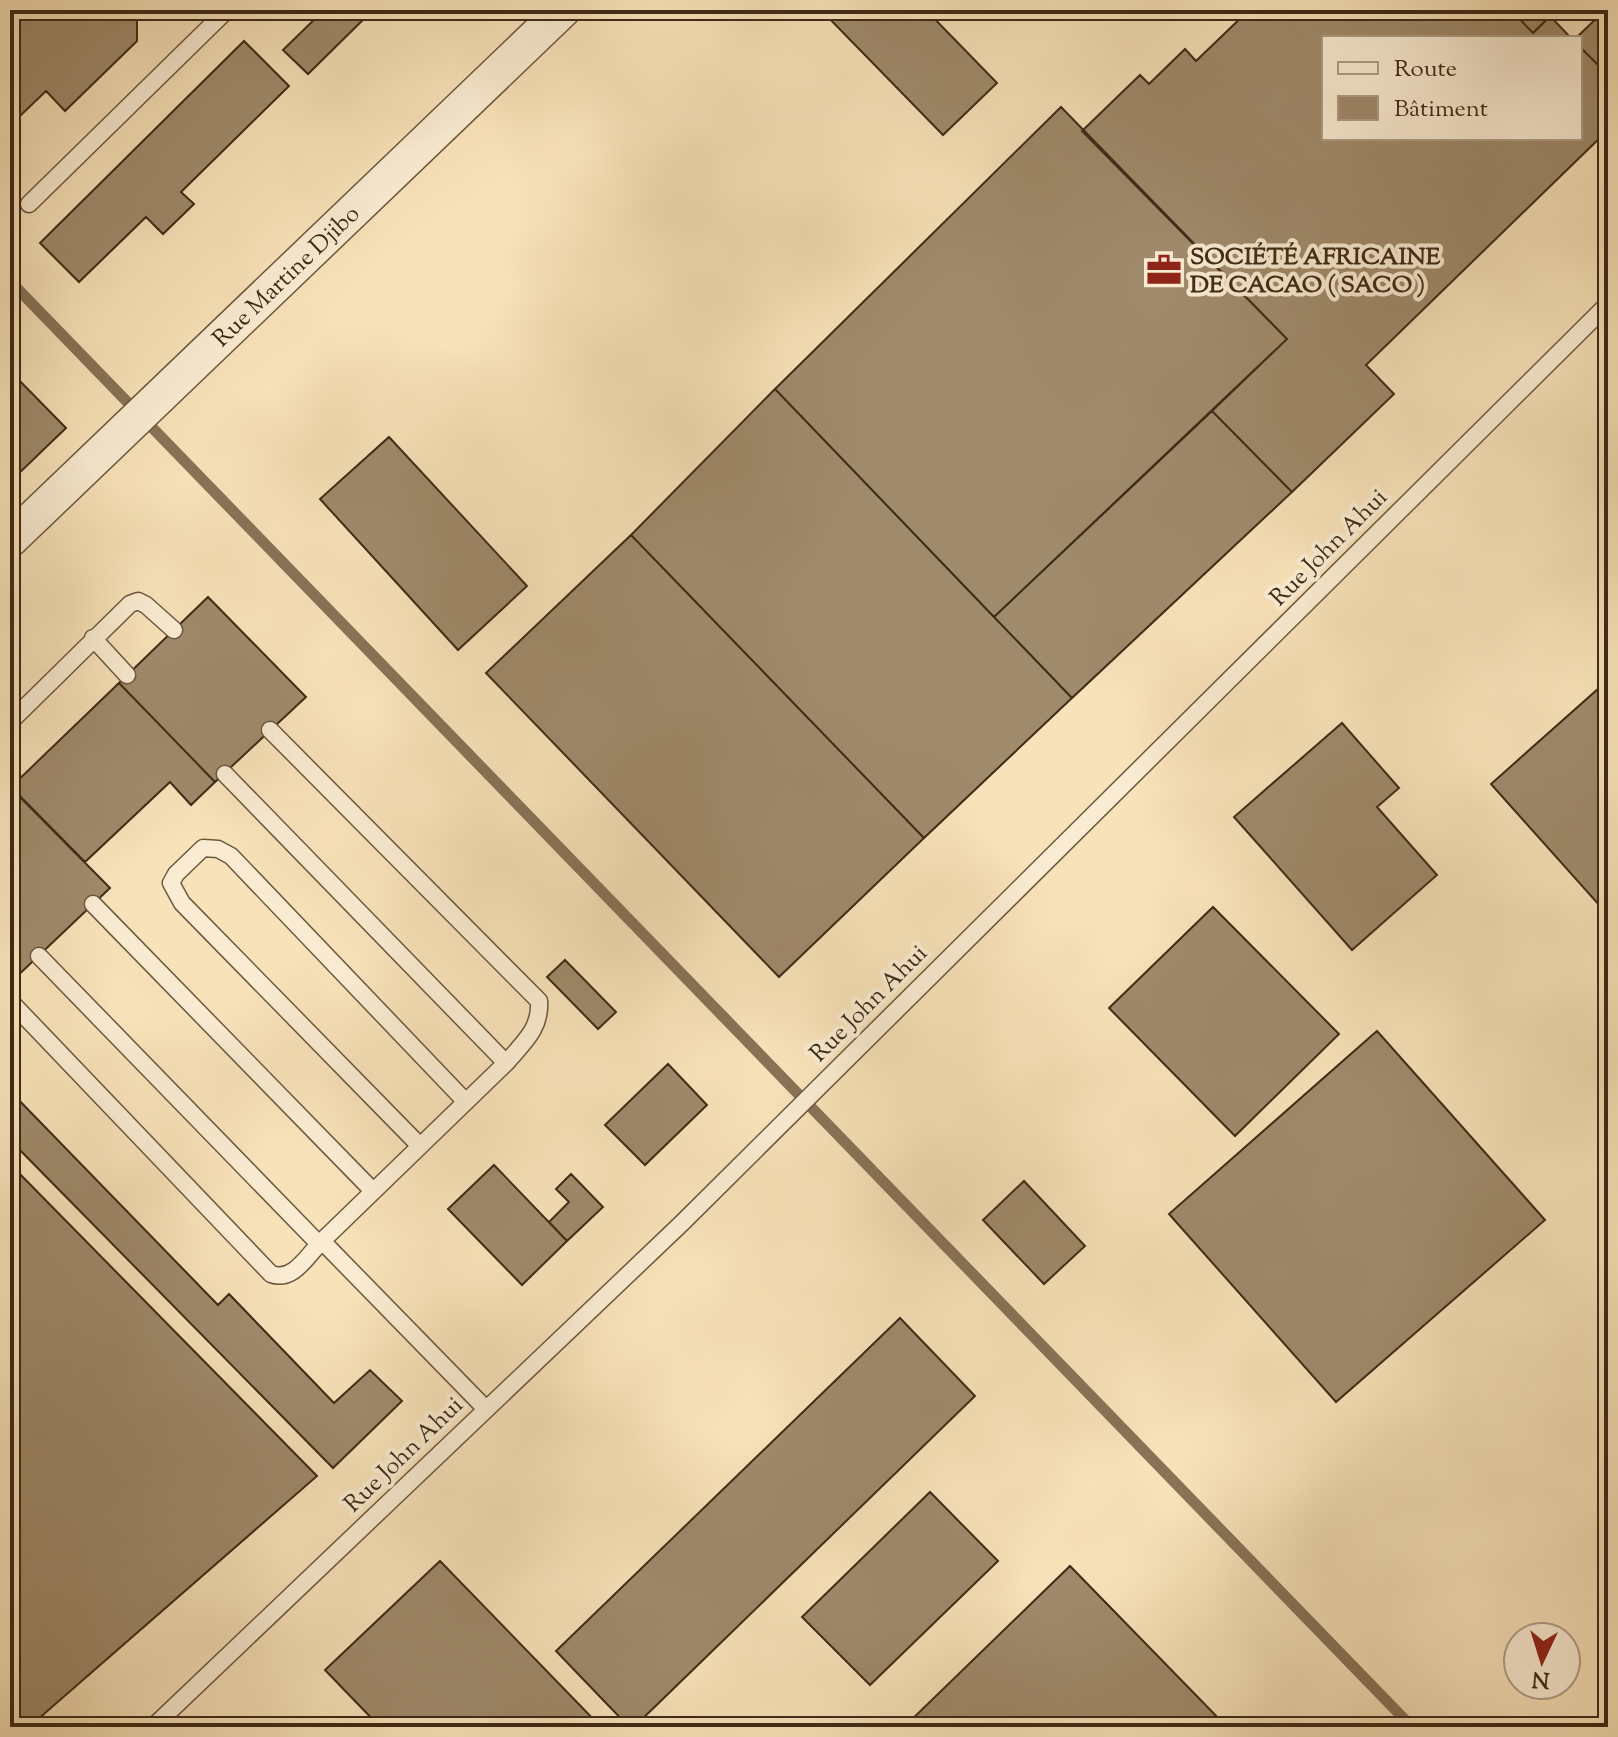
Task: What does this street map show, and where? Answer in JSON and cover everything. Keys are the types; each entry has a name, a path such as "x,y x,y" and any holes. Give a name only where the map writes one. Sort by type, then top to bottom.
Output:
{"street":[{"name":"Rue Martine Djibo","path":"10,540 563,10"}],"lane":[{"path":"29,204 227,10"},
{"name":"Rue John Ahui","path":"153,1727 682,1223 1608,304"},
{"path":"10,722 130,604 138,601 146,605 174,630"},
{"path":"93,638 127,675"},
{"path":"10,1001 271,1274 280,1277 290,1274 506,1063 533,1032 540,1017 539,1001 270,730"},
{"path":"225,774 506,1063"},
{"path":"420,1146 182,903 171,883 203,848 218,849 231,856 466,1102"},
{"path":"93,904 373,1191"},
{"path":"39,956 485,1408"}],"building":[{"path":"10,10 137,10 137,41 65,111 46,91 19,117 10,109"},
{"path":"324,10 373,10 308,74 283,50"},
{"path":"821,10 926,10 997,83 943,135"},
{"path":"1249,10 1511,10 1533,33 1550,16 1569,36 1322,36 1322,140 1582,140 1582,49 1608,75 1608,130 1366,365 1394,394 1292,492 1212,411 1287,339 1082,131 1140,75 1149,84 1185,49 1196,61"},
{"path":"1511,10 1557,10 1533,33"},
{"path":"1608,10 1608,75 1582,49 1582,36 1578,36"},
{"path":"244,41 289,86 181,192 194,204 163,234 146,217 79,282 40,243"},
{"path":"1061,107 1287,339 994,617 775,389"},
{"path":"10,371 66,428 10,482"},
{"path":"775,389 1072,698 924,838 631,535"},
{"path":"1212,411 1292,492 1072,698 994,617"},
{"path":"389,437 527,586 458,650 320,499"},
{"path":"631,535 924,838 779,977 486,673"},
{"path":"208,597 306,697 215,782 119,683"},
{"path":"1608,680 1608,915 1491,784"},
{"path":"119,683 215,782 191,805 170,782 85,862 11,787"},
{"path":"1342,723 1399,788 1377,807 1437,875 1352,950 1234,817"},
{"path":"10,787 110,888 10,983"},
{"path":"1213,907 1339,1034 1235,1136 1109,1008"},
{"path":"565,960 616,1012 598,1029 547,977"},
{"path":"1377,1031 1545,1220 1336,1402 1169,1214"},
{"path":"668,1064 707,1105 645,1165 605,1125"},
{"path":"10,1091 218,1305 229,1294 334,1403 370,1370 402,1401 333,1468 10,1140"},
{"path":"10,1164 317,1476 29,1727 10,1727"},
{"path":"494,1165 567,1241 522,1285 448,1209"},
{"path":"571,1174 603,1207 567,1241 549,1222 569,1202 556,1189"},
{"path":"1024,1181 1085,1246 1044,1284 983,1220"},
{"path":"900,1318 975,1396 634,1727 629,1727 556,1651"},
{"path":"930,1492 998,1561 870,1685 802,1617"},
{"path":"440,1561 601,1727 380,1727 325,1670"},
{"path":"1070,1566 1227,1727 904,1727"}],"waterway":[{"path":"10,281 1412,1727"}],"place":[{"name":"SOCIÉTÉ AFRICAINE DE CACAO ( SACO )","path":"1164,270"}]}
